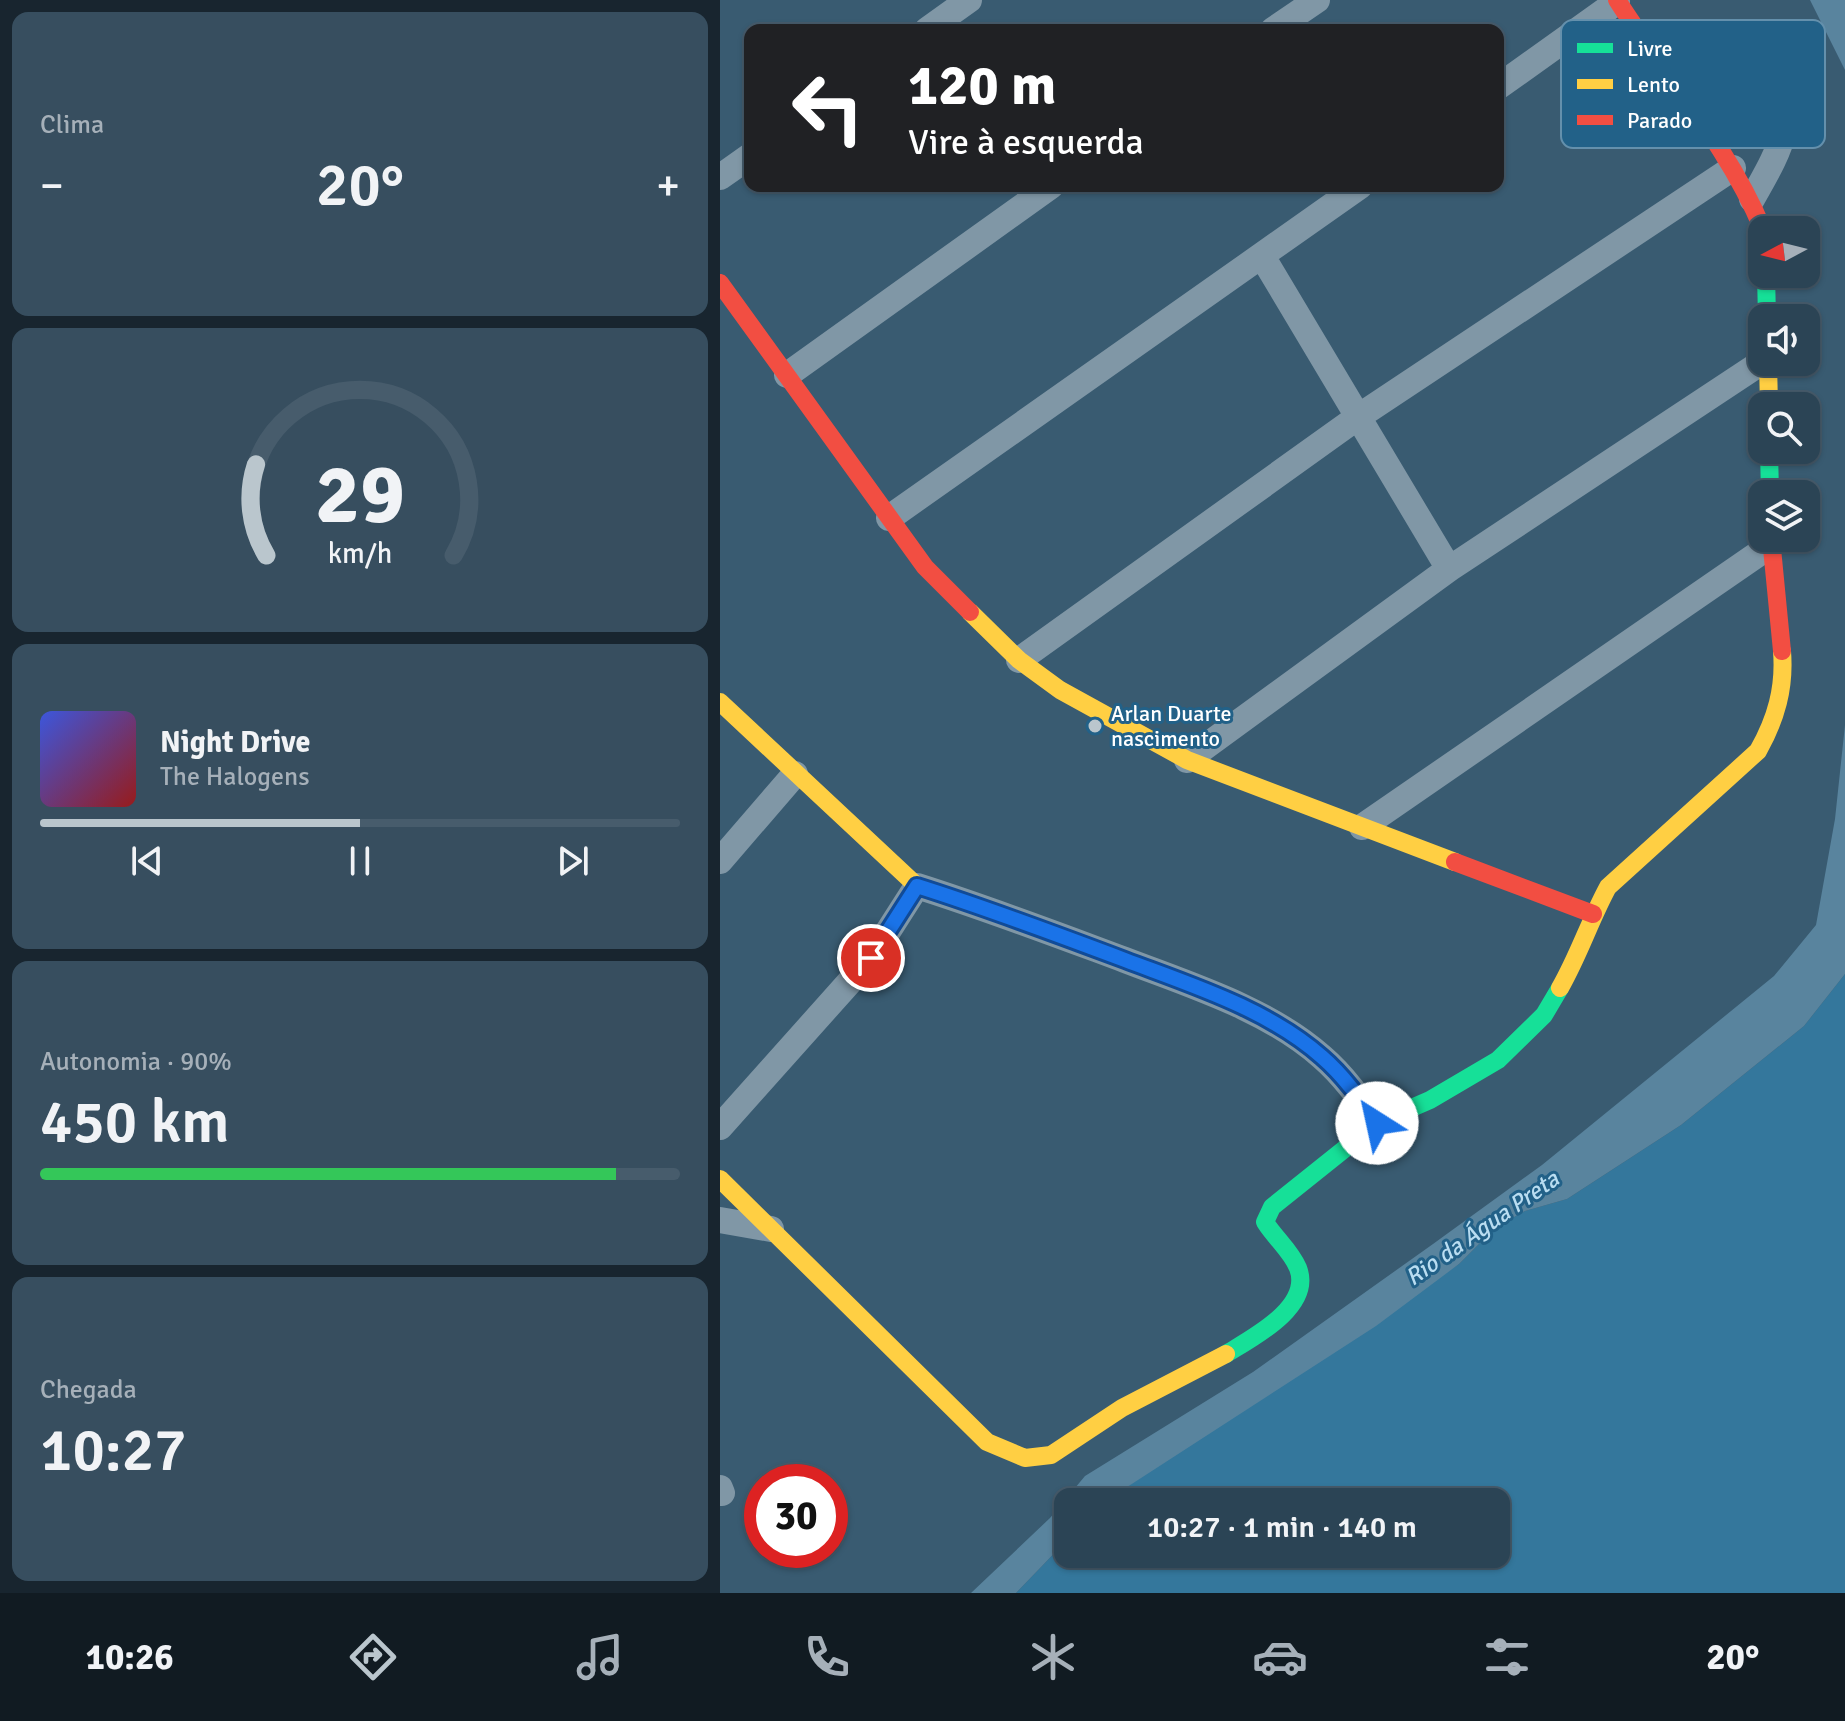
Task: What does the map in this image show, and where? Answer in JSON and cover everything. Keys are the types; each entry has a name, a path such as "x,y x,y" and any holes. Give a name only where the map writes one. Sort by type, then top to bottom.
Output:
{"street":[{"path":"935,24 969,0"},
{"path":"1282,24 1317,0"},
{"path":"1591,20 1617,1 1630,20"},
{"path":"1504,83 1561,41"},
{"path":"1719,148 1752,199 1758,216"},
{"path":"1752,199 1780,148"},
{"path":"720,177 744,160"},
{"path":"1019,660 1358,417 1733,168"},
{"path":"787,375 1043,192"},
{"path":"889,518 1352,192"},
{"path":"1262,256 1449,569"},
{"path":"720,283 925,567 1019,660 1098,713 1187,760 1593,914"},
{"path":"1187,760 1449,569 1748,373"},
{"path":"1362,827 1757,552"},
{"path":"720,1179 987,1442 1012,1456 1051,1455 1121,1409 1207,1365 1280,1317 1295,1301 1301,1284 1292,1259 1269,1230 1265,1216 1377,1123 1430,1100 1498,1060 1544,1015 1579,955 1593,914 1608,887 1628,865 1758,751 1774,722 1781,696 1783,656 1772,552"},
{"path":"720,702 917,886 989,908 1200,989 1269,1022 1320,1055 1352,1087 1377,1123"},
{"path":"720,861 795,774"},
{"path":"720,1127 871,958 917,886"},
{"path":"720,1220 771,1229"}],"shaded area":[{"path":"1845,974 1845,1593 1016,1593 1054,1554 1054,1568 1510,1568 1510,1488 1125,1488 1459,1264 1496,1227 1525,1211 1567,1199 1681,1125 1804,1026"}],"water":[{"path":"1810,0 1845,0 1845,70 1825,30 1825,20 1820,20"},
{"name":"Rio da Água Preta","path":"1845,725 1845,974 1804,1026 1681,1125 1567,1199 1525,1211 1496,1227 1459,1264 1376,1326 1126,1488 1075,1488 1085,1476 1253,1372 1542,1165 1774,976 1816,925 1835,819"},
{"path":"1054,1513 1054,1554 1016,1593 971,1593"}],"traffic: fast":[{"path":"1766,288 1767,304"},
{"path":"1769,464 1770,480"},
{"path":"1226,1354 1277,1320 1297,1296 1300,1282 1298,1268 1265,1222 1272,1207 1377,1123 1430,1100 1498,1060 1544,1015 1560,988"}],"traffic: slow":[{"path":"1768,376 1769,392"},
{"path":"970,612 1019,660 1060,690 1187,760 1455,862"},
{"path":"1560,988 1608,887 1758,751 1778,703 1782,651"},
{"path":"720,702 917,886"},
{"path":"720,1179 987,1442 1025,1458 1051,1455 1122,1408 1226,1354"}],"traffic: jam":[{"path":"1617,0 1630,20"},
{"path":"1719,148 1757,216"},
{"path":"720,283 925,567 970,612"},
{"path":"1772,552 1782,651"},
{"path":"1455,862 1593,914"}],"place":[{"name":"Arlan Duarte nascimento","path":"1095,726"}],"route":[{"path":"871,958 917,886 989,908 1200,989 1269,1022 1320,1055 1352,1087 1377,1123"}]}
